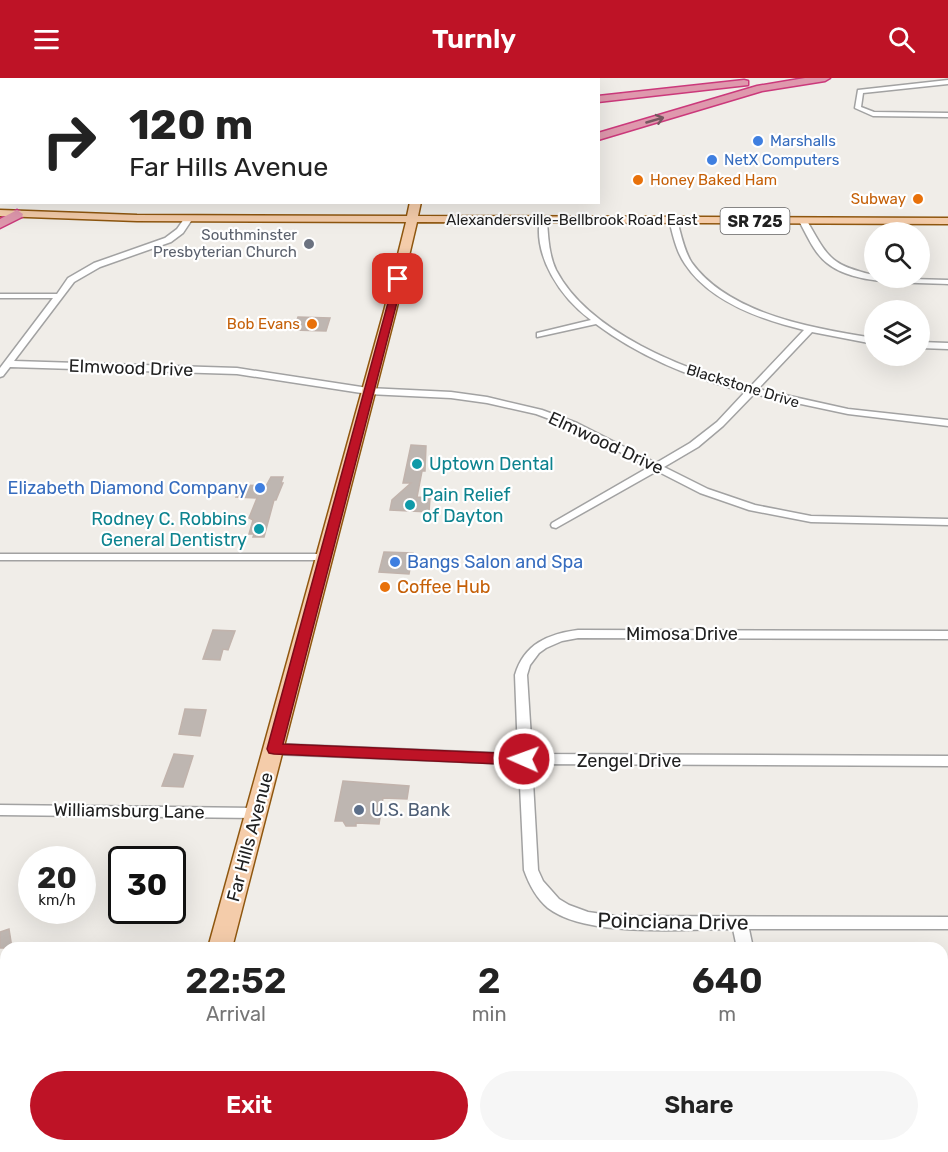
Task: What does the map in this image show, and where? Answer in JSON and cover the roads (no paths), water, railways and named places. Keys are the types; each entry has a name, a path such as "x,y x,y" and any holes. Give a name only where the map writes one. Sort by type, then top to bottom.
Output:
{"highway":[{"path":"600,89 709,78"},
{"path":"600,99 788,78"},
{"path":"600,136 761,88 825,78"},
{"path":"0,224 17,214"}],"main road":[{"name":"Far Hills Avenue","path":"222,942 325,556 416,204"},
{"name":"Alexandersville-Bellbrook Road East","path":"0,213 189,219 948,221"}],"street":[{"path":"948,82 862,90 858,108 863,112 873,114 948,115"},
{"path":"0,374 57,296 77,275 97,265 168,240 180,231 189,219"},
{"name":"Blackstone Drive","path":"543,220 546,254 553,273 568,294 597,321 661,359 751,392 825,409 948,423"},
{"path":"673,220 688,262 709,284 743,305 811,328 864,339"},
{"path":"803,221 819,252 828,261 850,272 864,275"},
{"path":"930,281 948,282"},
{"path":"0,296 57,296"},
{"path":"540,335 597,321"},
{"path":"555,525 694,445 714,429 751,392 811,328"},
{"path":"930,345 948,346"},
{"name":"Elmwood Drive","path":"8,364 237,371 368,391 451,395 519,407 574,425 724,499 791,517 856,521 948,522"},
{"path":"0,557 325,556"},
{"name":"Mimosa Drive","path":"524,759 521,675 523,664 535,649 554,638 578,634 948,635"},
{"name":"Zengel Drive","path":"274,749 524,759 948,761"},
{"name":"Poinciana Drive","path":"524,759 531,870 541,892 554,905 567,912 594,920 948,923"},
{"name":"Williamsburg Lane","path":"0,810 257,813"},
{"path":"740,922 744,942"}],"place":[{"name":"Marshalls","path":"758,141"},
{"name":"NetX Computers","path":"712,160"},
{"name":"Honey Baked Ham","path":"638,180"},
{"name":"Subway","path":"918,199"},
{"name":"Southminster Presbyterian Church","path":"309,244"},
{"name":"Bob Evans","path":"312,324"},
{"name":"Uptown Dental","path":"417,464"},
{"name":"Elizabeth Diamond Company","path":"260,488"},
{"name":"Pain Relief of Dayton","path":"410,505"},
{"name":"Rodney C. Robbins General Dentistry","path":"259,529"},
{"name":"Bangs Salon and Spa","path":"395,562"},
{"name":"Coffee Hub","path":"385,587"},
{"name":"U.S. Bank","path":"359,810"}]}
